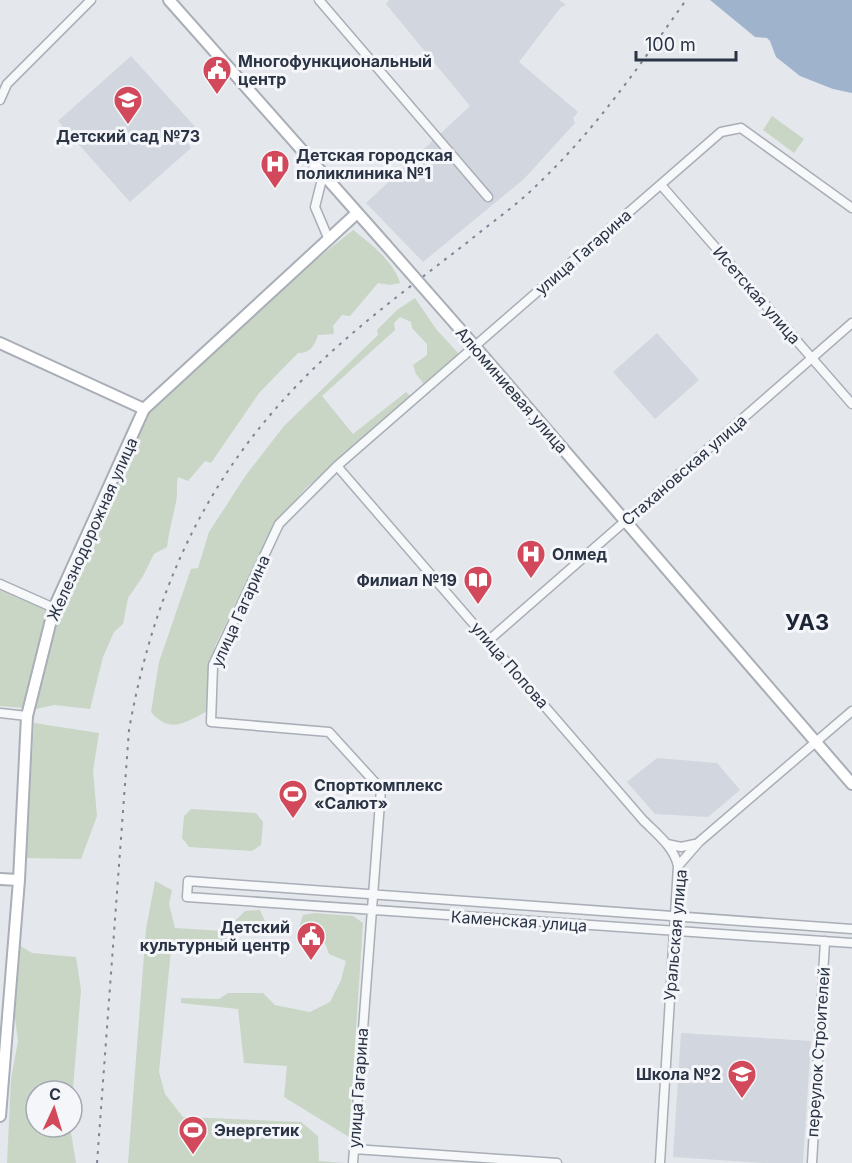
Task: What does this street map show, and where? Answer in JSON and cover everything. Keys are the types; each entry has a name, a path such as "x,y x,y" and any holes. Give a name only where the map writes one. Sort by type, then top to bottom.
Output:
{"street":[{"path":"0,100 3,83 91,0"},
{"name":"Алюминиевая улица","path":"169,0 386,244 852,784"},
{"path":"319,0 489,197"},
{"name":"улица Гагарина","path":"353,1163 381,789 329,732 212,722 213,665 279,524 337,466 721,132 741,128 852,208"},
{"path":"323,175 315,207 329,240"},
{"name":"Исетская улица","path":"661,185 852,404"},
{"name":"Железнодорожная улица","path":"0,1116 19,880 27,716 54,608 144,409 357,213"},
{"name":"Стахановская улица","path":"489,640 852,323"},
{"path":"0,343 144,409"},
{"name":"улица Попова","path":"337,466 643,820 667,844 676,856 678,866"},
{"path":"0,584 54,608"},
{"name":"Уральская улица","path":"660,1163 678,866 699,842 852,711"},
{"path":"0,714 27,716"},
{"path":"667,844 687,846 699,842"},
{"path":"0,879 19,880"},
{"name":"Каменская улица","path":"852,928 188,881 186,897 852,943"},
{"name":"переулок Строителей","path":"812,1163 825,941"},
{"path":"354,1149 557,1163"}],"shaded area":[{"path":"389,0 559,0 566,5 561,7 519,62 578,112 573,118 575,123 524,179 423,262 366,203 470,106 386,4"},
{"name":"Детский сад №73","path":"131,56 198,130 186,141 191,148 130,202 58,121"},
{"path":"657,333 699,380 655,419 613,372"},
{"path":"657,758 717,763 740,790 708,817 655,814 627,782"},
{"name":"Школа №2","path":"681,1033 811,1041 803,1163 673,1157"}],"green space":[{"path":"772,116 804,139 794,153 763,130"},
{"path":"353,230 387,261 400,283 390,285 378,283 350,316 342,315 333,326 334,334 318,335 311,348 306,352 298,353 259,393 211,463 205,461 188,481 178,477 177,499 167,547 154,554 128,598 123,624 114,632 103,657 90,709 54,705 36,709 0,706 0,590 60,616 71,582 148,412 296,276"},
{"path":"415,298 436,329 458,353 454,360 424,384 416,374 413,365 427,355 427,344 412,328 411,322 400,317 394,323 395,330 322,396 353,434 406,392 411,397 306,488 274,524 215,646 206,712 184,723 171,725 158,719 151,712 159,662 191,569 198,568 209,532 246,475 284,426 378,335 377,330 397,310"},
{"path":"34,723 99,733 93,771 97,816 81,859 26,858"},
{"path":"191,809 256,813 263,822 261,845 252,851 189,847 182,838 184,816"},
{"path":"155,881 172,890 169,904 175,928 224,931 227,944 192,944 171,950 159,1072 165,1094 183,1117 301,1122 318,1136 319,1161 345,1163 128,1163 146,929"},
{"path":"260,910 268,928 260,935 245,932 239,928 235,921 245,911"},
{"path":"315,913 353,916 363,923 349,1137 284,1097 287,1066 244,1063 238,1009 181,1003 181,998 219,999 228,993 263,993 275,1005 310,1012 330,1002 341,980 346,961 329,954 325,943 301,939 298,930 303,915"},
{"path":"19,945 32,953 76,957 81,990 74,1079 24,1079 24,1139 72,1139 76,1163 7,1163 11,1079 18,1041 14,1011"}],"water":[{"path":"710,0 852,0 852,93 833,89 800,76 776,57 767,38 755,37"}],"railway":[{"path":"97,1163 129,730 142,671 158,616 178,563 202,514 231,467 264,422 303,379 377,313 522,199 559,163 617,96 686,0"}],"place":[{"name":"Многофункциональный центр","path":"217,96"},
{"name":"Детский сад №73","path":"128,126"},
{"name":"Детская городская поликлиника №1","path":"275,190"},
{"name":"Олмед","path":"531,580"},
{"name":"Филиал №19","path":"478,606"},
{"name":"Спорткомплекс «Салют»","path":"293,820"},
{"name":"Детский культурный центр","path":"311,962"},
{"name":"Школа №2","path":"742,1100"},
{"name":"Энергетик","path":"193,1156"}],"district":[{"name":"УАЗ","path":"807,622"}]}
